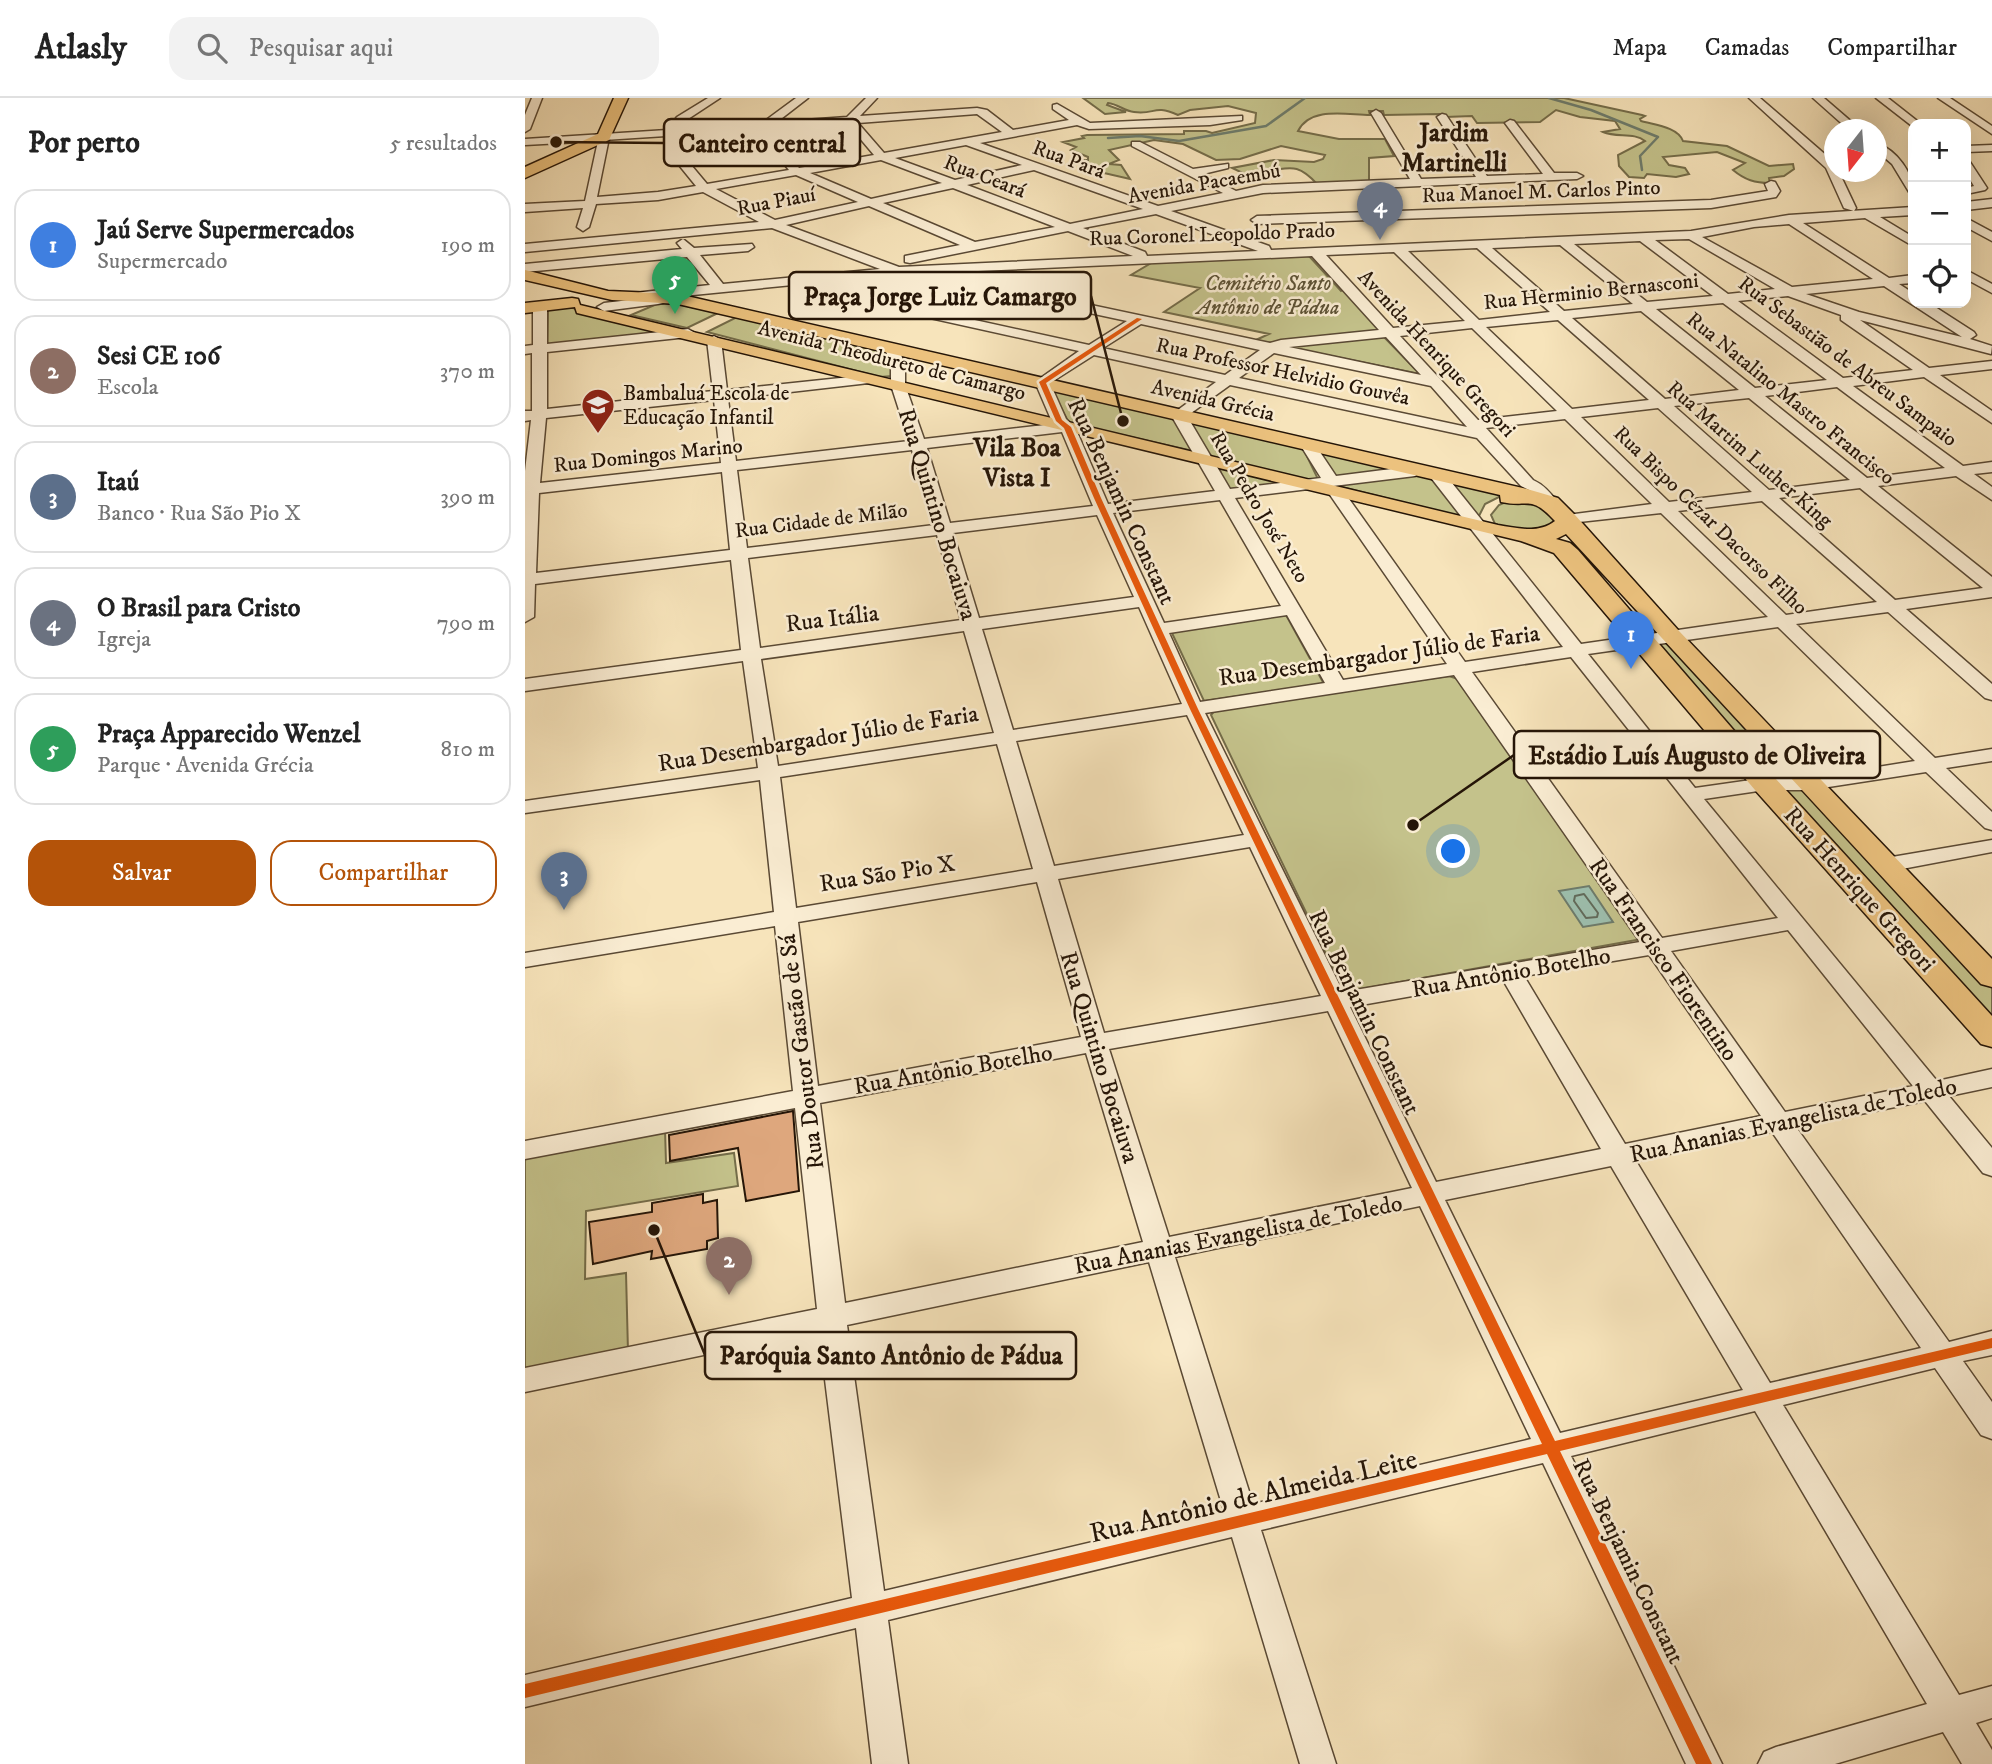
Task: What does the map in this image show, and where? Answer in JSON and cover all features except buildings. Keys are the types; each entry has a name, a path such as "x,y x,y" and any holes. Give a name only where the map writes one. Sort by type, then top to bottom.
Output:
{"main road":[{"path":"525,178 596,140 615,117 621,98"},
{"path":"525,173 596,140"},
{"path":"525,275 577,303"},
{"path":"540,285 606,299"},
{"name":"Avenida Grécia","path":"606,299 675,295 1415,471 1527,489 1550,503"},
{"path":"532,307 606,299"},
{"name":"Avenida Theodureto de Camargo","path":"577,303 869,379 1306,484 1334,486 1476,526 1525,536"},
{"path":"1476,526 1492,506 1503,498 1527,489"},
{"name":"Rua Henrique Gregori","path":"1550,503 1809,784 1992,976"},
{"path":"1525,536 1557,531 1567,520"},
{"name":"Rua Henrique Gregori","path":"1525,536 1562,548 1765,784 1992,1036"}],"street":[{"path":"525,128 537,98"},
{"path":"670,133 687,114 715,98"},
{"path":"762,127 803,98"},
{"path":"850,120 872,98"},
{"path":"1755,98 1831,166 1850,208"},
{"path":"1818,98 1843,119"},
{"path":"1881,98 1909,119"},
{"path":"1943,98 1992,131"},
{"path":"1057,107 1078,122 1095,126 1210,122 1238,118"},
{"path":"525,144 934,114 984,113 1010,134"},
{"path":"1376,113 1417,183"},
{"path":"934,114 944,124"},
{"path":"1442,117 1484,180"},
{"name":"Rua Ceará","path":"850,120 881,156 1150,259"},
{"path":"525,208 648,197 1078,122"},
{"path":"1510,123 1551,177"},
{"path":"762,127 796,171 973,246"},
{"path":"670,133 676,155 703,187 773,224 879,265 1436,383"},
{"name":"Rua Pará","path":"955,133 965,142 1031,167 1278,253"},
{"path":"583,227 591,202 596,140"},
{"path":"1136,144 1233,194"},
{"path":"1971,149 1992,148"},
{"path":"1887,154 1896,162 1908,182"},
{"path":"1191,173 1224,166"},
{"name":"Rua Piauí","path":"525,248 773,224 1031,167"},
{"path":"1971,172 1981,188 1971,191"},
{"name":"Avenida Pacaembú","path":"843,276 879,265 1274,188 1577,176"},
{"name":"Rua Natalino Mastro Francisco","path":"1512,179 1541,220 1643,307 1992,586"},
{"name":"Rua Manoel M. Carlos Pinto","path":"1257,220 1340,234 1541,220 1711,204 1772,194 1774,191 1770,184"},
{"path":"1322,187 1326,190 1340,234"},
{"path":"1971,194 1992,196"},
{"path":"1800,220 1850,208 1908,199"},
{"path":"1971,205 1992,203"},
{"path":"1711,204 1800,220 1908,296"},
{"name":"Rua Coronel Leopoldo Prado","path":"606,299 675,295 910,270 1316,252 1340,234 1398,249 1481,246 1541,220 1644,238 1691,235 1754,223 1908,211"},
{"path":"1868,215 1908,239"},
{"path":"1971,225 1992,237"},
{"path":"676,235 720,289"},
{"path":"1691,235 1787,292 1835,309 1992,350"},
{"name":"Rua Sebastião de Abreu Sampaio","path":"1644,238 1992,495"},
{"name":"Rua Martim Luther King","path":"1481,246 1992,694"},
{"path":"525,268 748,247"},
{"name":"Rua Bispo Cézar Dacorso Filho","path":"1398,249 1992,824"},
{"name":"Avenida Henrique Gregori","path":"1316,252 1480,429 1527,489"},
{"path":"1971,273 1992,271"},
{"path":"1971,277 1992,289"},
{"name":"Rua Herminio Bernasconi","path":"1273,347 1281,344 1908,279"},
{"name":"Rua Professor Helvidio Gouvêa","path":"788,283 1444,428 1480,429 1569,414 1992,365"},
{"path":"525,617 532,415 532,307"},
{"path":"1928,308 1992,350"},
{"path":"1835,309 1992,418"},
{"name":"Rua Benjamin Constant","path":"1139,319 1042,382 1059,421 1067,427 1100,509 1159,629 1194,709 1338,1002 1704,1764"},
{"path":"531,349 688,333"},
{"name":"Rua Doutor Gastão de Sá","path":"714,340 751,653 769,773 832,1317 890,1764"},
{"name":"Rua Pedro José Neto","path":"1273,347 1179,415 1338,688"},
{"name":"Rua Quintino Bocaiuva","path":"892,348 898,367 898,386 919,446 1044,874 1318,1764"},
{"path":"532,415 869,379"},
{"name":"Rua Domingos Marino","path":"528,490 1067,427"},
{"name":"Rua Francisco Fiorentino","path":"1308,446 1655,947 1992,1426"},
{"path":"1567,520 1992,467"},
{"path":"1334,486 1415,471"},
{"path":"1438,476 1691,795 1992,1166"},
{"name":"Rua Cidade de Milão","path":"526,579 1306,484"},
{"name":"Rua Desembargador Júlio de Faria","path":"525,807 1577,653 1671,636 1992,592"},
{"name":"Rua Itália","path":"525,685 1145,601"},
{"path":"1159,629 1294,609"},
{"path":"1691,795 1765,784 1809,784 1992,755"},
{"name":"Rua São Pio X","path":"525,960 1258,839"},
{"path":"1886,865 1992,846"},
{"name":"Rua Antônio Botelho","path":"525,1150 1095,1043 1795,922"},
{"path":"1509,971 1981,1764"},
{"name":"Rua Ananias Evangelista de Toledo","path":"525,1380 1430,1196 1992,1078"},
{"name":"Rua Antônio de Almeida Leite","path":"525,1691 1992,1343"},
{"path":"1776,1764 1992,1702"}],"green space":[{"path":"1083,98 1564,98 1642,115 1645,116 1641,121 1671,130 1683,141 1727,146 1769,166 1793,164 1794,169 1784,176 1769,178 1770,183 1755,182 1733,170 1745,163 1717,152 1663,157 1669,165 1685,168 1689,174 1676,177 1647,174 1644,178 1629,177 1619,166 1618,155 1645,141 1603,132 1620,129 1615,121 1580,117 1556,110 1540,122 1477,123 1472,116 1384,115 1383,111 1369,111 1370,115 1320,115 1304,123 1298,131 1339,139 1385,139 1394,156 1369,158 1369,182 1317,184 1302,171 1295,169 1256,171 1249,176 1232,168 1274,160 1314,162 1323,159 1325,155 1281,146 1240,159 1216,160 1183,144 1154,140 1109,150 1119,160 1109,164 1121,165 1130,179 1091,170 1072,160 1088,160 1088,157 1071,150 1076,147 1063,142 1087,135 1184,134 1184,131 1212,133 1255,123 1256,113 1228,106 1190,110 1178,115 1164,110 1141,113 1108,103 1107,105 1126,112 1105,114"},
{"name":"Cemitério Santo Antônio de Pádua","path":"1309,256 1382,331 1264,343 1258,339 1269,334 1164,312 1200,288 1131,275 1153,262"},
{"path":"664,301 718,313 687,328 631,315"},
{"path":"564,306 672,331 547,345 548,309"},
{"path":"737,317 889,350 892,376 880,377 707,332"},
{"path":"1384,337 1420,374 1292,348 1296,345"},
{"path":"1053,392 1175,418 1193,451 1069,423"},
{"path":"1188,421 1303,448 1318,479 1306,480 1209,456"},
{"path":"1316,451 1403,469 1334,478"},
{"path":"1219,467 1297,483 1230,489 1225,485"},
{"path":"1413,473 1436,477 1466,518 1334,485"},
{"path":"1445,479 1503,495 1485,504 1478,518"},
{"path":"1508,501 1535,502 1553,518 1554,523 1545,530 1514,530 1495,524 1491,515 1499,505"},
{"path":"1286,615 1324,684 1204,701 1171,631"},
{"path":"1683,640 1992,985 1992,1029 1654,645"},
{"path":"1449,676 1458,679 1642,939 1355,990 1341,985 1211,715 1216,709"},
{"path":"665,1129 666,1163 734,1153 738,1186 586,1211 585,1279 626,1273 628,1352 525,1374 525,1154"}],"water":[{"path":"1589,886 1613,922 1583,927 1559,891"}],"waterway":[{"path":"1108,138 1140,136 1179,141 1266,126 1305,98"},
{"path":"1549,98 1591,110 1658,137 1640,156 1642,170"}],"cycle path":[{"path":"1139,319 1042,382 1059,421 1067,427 1194,709 1704,1764"},
{"path":"525,1691 1992,1343"}],"place":[{"name":"Canteiro central","path":"556,142"},
{"name":"O Brasil para Cristo","path":"1380,240"},
{"name":"Praça Apparecido Wenzel","path":"675,314"},
{"name":"Praça Jorge Luiz Camargo","path":"1123,421"},
{"name":"Bambaluá Escola de Educação Infantil","path":"598,435"},
{"name":"Jaú Serve Supermercados","path":"1631,669"},
{"name":"Estádio Luís Augusto de Oliveira","path":"1413,825"},
{"name":"Itaú","path":"564,910"},
{"name":"Paróquia Santo Antônio de Pádua","path":"654,1230"},
{"name":"Sesi CE 106","path":"729,1295"}],"district":[{"name":"Jardim Martinelli","path":"1454,147"},
{"name":"Vila Boa Vista I","path":"1017,462"}]}
